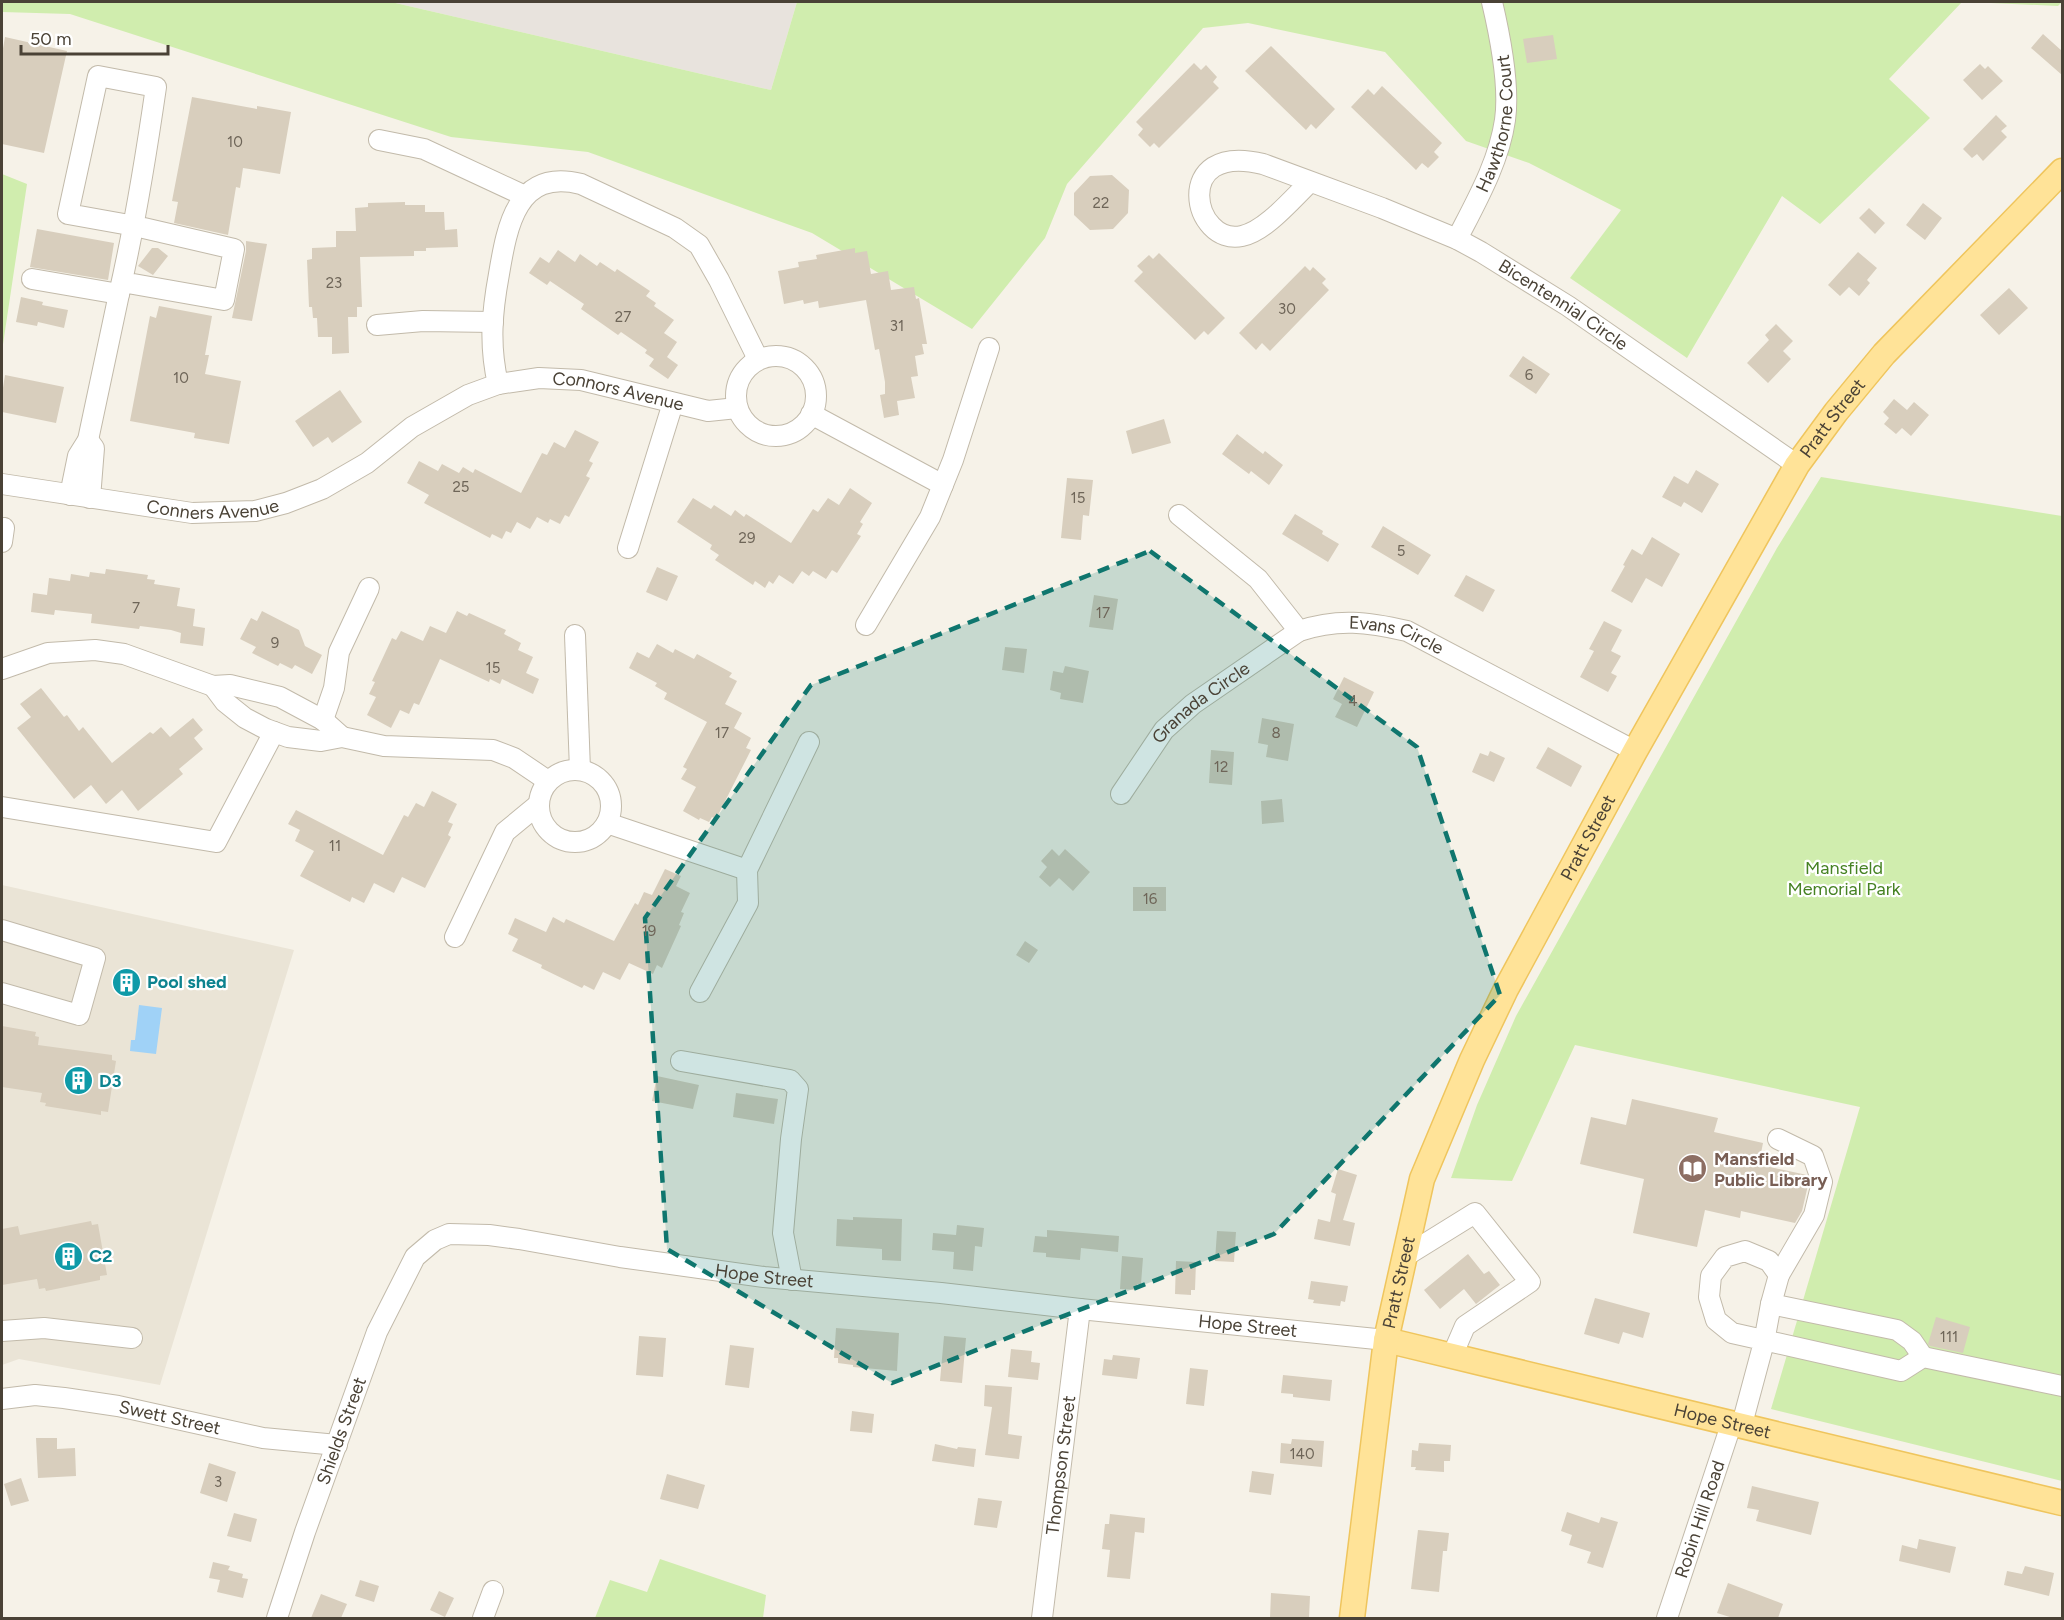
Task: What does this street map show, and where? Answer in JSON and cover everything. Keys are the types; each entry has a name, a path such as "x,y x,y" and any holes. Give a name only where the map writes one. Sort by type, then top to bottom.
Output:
{"main road":[{"name":"Pratt Street","path":"1352,1618 1386,1340 1422,1179 1472,1060 1506,989 1635,751 1797,465 1836,411 1884,354 2062,171"},
{"name":"Hope Street","path":"1386,1340 2062,1503"}],"street":[{"name":"Hawthorne Court","path":"1457,239 1489,173 1502,137 1506,117 1504,68 1491,2"},
{"path":"32,279 120,288 224,300 234,249 135,226 68,214 98,76 156,87 135,226 120,288 88,440 78,456 70,495"},
{"path":"378,140 424,149 525,196"},
{"name":"Bicentennial Circle","path":"1310,182 1274,216 1244,236 1233,237 1218,231 1203,215 1200,204 1199,191 1208,171 1223,161 1246,159 1263,164 1382,208 1457,239 1568,306 1797,465"},
{"path":"498,384 492,357 493,322 495,295 507,231 515,210 525,196 537,187 555,182 573,182 654,217 688,236 699,245 759,359"},
{"path":"377,325 423,321 493,322"},
{"path":"866,625 930,517 953,460 989,348"},
{"path":"769,356 791,358 808,372 816,393 815,404 812,414 792,433 779,436 766,435 753,429 737,408 737,385 741,375 759,359 769,356"},
{"name":"Connors Avenue","path":"405,433 468,395 498,384 539,378 581,380 708,411 737,408"},
{"path":"628,548 673,403"},
{"path":"812,414 943,485"},
{"name":"Conners Avenue","path":"2,484 192,513 255,511 286,503 322,489 367,463 405,433"},
{"path":"88,440 94,448 90,498"},
{"path":"1179,515 1258,579 1299,630"},
{"path":"323,720 334,688 339,652 369,588"},
{"name":"Evans Circle","path":"1299,630 1320,624 1348,622 1370,623 1407,631 1635,751"},
{"name":"Granada Circle","path":"1121,794 1164,730 1193,704 1299,630"},
{"path":"575,635 580,770"},
{"path":"2,669 48,653 95,650 124,654 213,686 241,687 280,697 323,720 342,736 384,746 493,750 514,758 548,781"},
{"path":"213,686 225,702 245,718 274,732 306,740 321,741 342,736"},
{"path":"2,807 216,842 274,732"},
{"path":"700,992 748,903 747,870 809,742"},
{"path":"568,770 591,773 601,780 608,789 611,812 607,823 594,838 585,841 566,841 549,831 540,814 539,804 540,796 548,781 568,770"},
{"path":"455,937 505,832 539,804"},
{"path":"607,823 747,870"},
{"path":"2,930 95,958 79,1015 2,993"},
{"path":"681,1061 790,1080 798,1089 783,1233 792,1280"},
{"path":"1764,1341 1779,1275 1814,1215 1822,1182 1813,1156 1778,1139"},
{"path":"1404,1257 1475,1213 1530,1282 1465,1326 1452,1356"},
{"name":"Hope Street","path":"422,1249 449,1234 489,1235 620,1257 792,1280 941,1293 1386,1340"},
{"name":"Shields Street","path":"277,1618 377,1332 415,1257 422,1249"},
{"path":"1779,1275 1769,1261 1745,1251 1725,1257 1711,1276 1709,1297 1716,1320 1732,1333 1901,1371 1923,1357"},
{"path":"1771,1304 1897,1330 1912,1341 1923,1357 2062,1386"},
{"name":"Thompson Street","path":"1042,1618 1080,1309"},
{"path":"2,1331 44,1328 132,1338"},
{"name":"Robin Hill Road","path":"1667,1618 1764,1341"},
{"name":"Swett Street","path":"2,1399 35,1395 64,1398 118,1406 263,1438 338,1444"},
{"path":"483,1618 493,1591"}],"highlighted area":[{"path":"1150,551 1417,747 1500,995 1274,1234 892,1383 667,1249 645,918 811,685"}],"shaded area":[{"path":"391,2 797,2 771,90"},
{"path":"2,885 294,950 160,1385 19,1359 2,1365"}],"green space":[{"path":"2,2 391,2 771,90 797,2 1962,2 1889,79 1930,118 1820,224 1782,196 1687,358 1570,278 1621,210 1529,163 1466,141 1385,52 1248,23 1203,28 1067,184 1045,238 972,329 812,233 588,152 451,137 70,14 2,12"},
{"path":"1969,2 2062,2 2058,6"},
{"path":"2,174 27,184 2,351"},
{"name":"Mansfield Memorial Park","path":"1821,477 2062,516 2062,1481 1771,1409 1860,1107 1575,1045 1512,1181 1451,1178 1477,1105 1516,1016 1777,548"},
{"path":"660,1559 766,1595 763,1618 595,1618 610,1580 647,1592"}],"water":[{"path":"139,1005 162,1008 156,1054 130,1051 131,1040 135,1040"}],"building":[{"path":"2043,34 2062,51 2062,75 2031,48"},
{"path":"1553,35 1557,59 1527,63 1523,39"},
{"path":"5,37 67,51 44,153 2,144 2,54"},
{"path":"1271,46 1335,109 1316,129 1311,124 1306,130 1245,71"},
{"path":"1194,63 1201,70 1206,65 1217,77 1213,82 1219,88 1159,148 1154,143 1150,147 1138,135 1143,129 1136,122"},
{"path":"1980,64 1985,69 1988,66 2003,81 1982,100 1963,80"},
{"path":"1382,86 1442,143 1434,152 1439,157 1428,168 1422,163 1416,170 1351,107 1368,89 1374,95"},
{"path":"192,97 257,109 257,106 291,112 280,174 243,168 240,188 236,187 228,235 174,223 178,202 172,201"},
{"path":"1996,115 2007,126 2001,131 2007,137 1983,161 1977,154 1972,158 1963,149"},
{"path":"1112,175 1129,190 1128,213 1113,229 1090,230 1074,215 1074,193 1090,176"},
{"path":"405,202 405,205 425,205 425,212 444,212 445,230 457,229 458,247 426,248 426,251 414,251 414,256 360,257 362,307 357,307 357,317 348,317 349,353 332,354 332,337 318,337 317,318 313,318 312,307 309,307 307,260 312,259 312,248 336,247 336,231 356,231 355,208 368,207 368,203"},
{"path":"1923,203 1942,218 1925,240 1906,225"},
{"path":"1869,208 1885,223 1875,234 1859,218"},
{"path":"37,229 114,243 108,280 30,267"},
{"path":"246,241 267,244 252,321 232,318"},
{"path":"152,248 158,248 168,256 153,275 138,266"},
{"path":"855,248 855,253 867,251 871,274 888,271 891,290 914,287 916,299 919,298 927,344 922,344 924,354 915,356 918,376 911,377 915,398 897,401 899,415 884,418 880,395 885,394 885,382 879,349 875,350 866,300 819,308 818,301 804,304 803,300 784,304 778,271 799,267 798,262 817,259 816,255"},
{"path":"558,250 575,262 580,254 597,266 600,262 615,272 617,269 650,291 646,296 656,303 654,306 674,320 664,333 677,342 667,357 678,365 668,379 649,366 654,359 645,353 647,350 621,332 618,335 581,309 584,304 550,281 547,285 529,273 540,257 549,263"},
{"path":"1858,252 1877,268 1867,280 1870,283 1859,296 1849,287 1840,296 1828,285"},
{"path":"1159,253 1225,318 1208,335 1204,331 1195,340 1134,281 1143,272 1137,266 1149,255 1153,259"},
{"path":"1305,266 1310,271 1313,267 1326,279 1322,283 1329,290 1270,351 1262,343 1256,350 1239,333"},
{"path":"2009,288 2028,308 1999,335 1980,315"},
{"path":"21,297 43,302 42,305 68,310 64,328 38,322 37,326 16,322"},
{"path":"159,306 212,316 205,355 209,355 205,374 241,381 229,444 194,438 195,433 130,421 150,316 156,318"},
{"path":"1776,324 1793,341 1783,351 1791,359 1768,383 1747,363 1769,340 1765,335"},
{"path":"1523,356 1550,374 1536,394 1509,376"},
{"path":"5,375 64,387 56,423 2,412"},
{"path":"340,390 362,422 332,443 328,437 313,447 295,421"},
{"path":"1894,399 1907,410 1914,402 1929,415 1911,436 1902,428 1896,434 1884,424 1889,418 1883,412"},
{"path":"1164,419 1171,443 1132,454 1126,431"},
{"path":"575,430 599,442 589,461 593,463 586,476 590,478 569,517 565,515 560,524 550,519 548,523 537,517 530,529 517,522 511,533 506,531 502,539 492,534 490,538 424,503 429,495 407,483 419,461 438,471 442,464 459,473 463,467 473,473 475,469 521,493 542,453 547,455 554,442 565,448"},
{"path":"1237,434 1263,454 1265,451 1283,465 1269,485 1251,471 1249,474 1222,454"},
{"path":"1696,470 1719,484 1702,513 1684,502 1681,507 1662,497 1674,476 1688,484"},
{"path":"1067,478 1093,480 1089,516 1083,515 1081,540 1061,538"},
{"path":"850,488 872,503 860,522 863,524 857,534 861,536 837,573 832,570 826,579 813,571 809,576 802,571 793,584 779,575 773,584 769,581 765,588 755,581 753,585 715,560 719,555 710,549 712,545 677,522 693,498 711,509 714,505 731,516 735,510 744,517 746,514 791,543 813,509 818,512 828,498 839,505"},
{"path":"1295,514 1339,544 1328,562 1282,534"},
{"path":"1383,526 1431,555 1418,575 1371,547"},
{"path":"1652,537 1680,554 1662,587 1646,578 1632,603 1611,591 1632,549 1642,555"},
{"path":"657,567 678,576 667,601 646,592"},
{"path":"106,569 148,575 147,579 155,580 154,584 180,588 177,606 195,609 193,626 205,628 203,646 180,643 181,633 171,630 91,623 92,614 55,610 54,615 31,612 33,593 47,595 49,578 70,581 71,574 89,577 90,572 105,574"},
{"path":"1466,575 1495,590 1483,612 1454,596"},
{"path":"1094,595 1118,599 1113,630 1089,627"},
{"path":"262,611 299,630 305,646 322,655 312,674 295,665 292,669 280,663 278,666 252,653 256,647 240,639 251,618 257,621"},
{"path":"457,611 467,616 469,613 506,630 504,634 521,643 518,650 533,657 526,673 539,679 533,694 502,679 500,684 490,679 489,682 440,659 419,705 414,703 409,714 400,710 391,728 367,715 376,697 369,694 375,682 372,681 392,638 396,640 401,631 423,641 430,626 446,633"},
{"path":"1604,621 1622,630 1611,651 1621,656 1611,673 1617,676 1608,692 1580,677 1594,651 1589,649"},
{"path":"657,644 673,653 675,649 694,659 697,654 732,673 729,677 737,681 725,704 742,713 734,728 751,738 746,748 751,750 716,819 712,817 709,822 700,818 699,820 683,811 696,787 681,779 687,769 683,767 707,722 664,699 667,693 655,686 657,683 629,668 637,652 649,658"},
{"path":"1005,647 1027,649 1024,673 1002,670"},
{"path":"1065,666 1089,671 1083,703 1060,699 1061,693 1050,690 1053,671 1063,673"},
{"path":"1344,677 1374,692 1357,727 1335,717 1342,704 1333,699"},
{"path":"41,688 64,717 67,715 79,731 83,727 112,763 150,732 153,734 161,727 170,737 193,718 203,730 194,738 203,749 179,769 183,774 138,811 122,790 106,804 91,785 74,799 17,728 31,717 20,704"},
{"path":"1262,718 1294,724 1288,761 1266,757 1268,745 1258,743"},
{"path":"1548,747 1582,766 1571,787 1536,768"},
{"path":"1211,750 1234,752 1232,785 1209,783"},
{"path":"1490,751 1505,758 1494,782 1472,772 1480,753 1488,756"},
{"path":"432,791 457,804 448,822 453,824 448,835 451,837 425,888 402,877 394,893 374,883 364,903 352,897 350,902 300,876 314,851 295,841 300,830 288,824 296,810 383,855 404,815 408,817 416,803 424,807"},
{"path":"1282,799 1284,822 1262,824 1261,801"},
{"path":"1052,849 1059,856 1065,849 1090,872 1073,891 1059,878 1050,887 1039,877 1047,867 1041,861"},
{"path":"665,869 681,876 676,886 690,893 681,912 684,913 679,925 681,926 662,968 657,965 653,974 629,963 620,980 603,972 594,990 584,985 582,988 512,951 518,939 508,934 515,918 546,932 553,917 564,923 566,919 614,941 635,903 638,905 644,892 652,895"},
{"path":"1133,887 1166,887 1166,911 1133,911"},
{"path":"1025,941 1038,950 1029,963 1016,955"},
{"path":"2,1026 36,1032 35,1036 39,1037 38,1045 112,1055 112,1060 116,1061 108,1112 101,1111 101,1115 45,1106 46,1103 40,1102 42,1093 2,1087"},
{"path":"657,1076 699,1085 693,1109 652,1101"},
{"path":"736,1093 778,1099 774,1124 733,1117"},
{"path":"1632,1099 1718,1118 1714,1132 1763,1143 1761,1153 1772,1156 1770,1167 1807,1175 1809,1181 1802,1211 1795,1223 1741,1211 1740,1218 1705,1210 1697,1247 1633,1233 1644,1179 1580,1164 1591,1117 1626,1125"},
{"path":"1338,1169 1357,1175 1343,1220 1355,1223 1350,1246 1314,1239 1318,1219 1330,1222 1336,1194 1331,1192"},
{"path":"853,1217 902,1219 901,1261 882,1260 882,1249 836,1246 837,1219 853,1220"},
{"name":"C2","path":"91,1221 92,1225 98,1224 107,1275 100,1276 100,1280 46,1291 45,1288 39,1289 37,1279 2,1285 2,1229 18,1226 20,1235"},
{"path":"957,1225 984,1228 982,1247 975,1246 973,1271 953,1269 954,1252 932,1250 933,1233 956,1235"},
{"path":"1047,1230 1119,1236 1118,1252 1081,1248 1080,1260 1046,1257 1046,1253 1033,1252 1035,1236 1047,1237"},
{"path":"1217,1231 1236,1232 1234,1262 1215,1261"},
{"path":"1468,1254 1484,1274 1489,1271 1500,1285 1476,1304 1464,1289 1440,1309 1424,1290"},
{"path":"1122,1256 1143,1258 1141,1284 1137,1284 1137,1290 1120,1289"},
{"path":"1176,1261 1196,1262 1195,1290 1191,1290 1191,1295 1175,1294"},
{"path":"1311,1281 1348,1286 1345,1302 1341,1301 1340,1306 1313,1303 1314,1300 1308,1299"},
{"path":"1595,1298 1650,1313 1643,1338 1623,1332 1619,1344 1584,1334"},
{"path":"1936,1317 1970,1327 1963,1353 1928,1344"},
{"path":"836,1328 899,1333 897,1371 853,1367 853,1365 838,1363 838,1358 834,1358"},
{"path":"639,1336 666,1338 663,1377 636,1375"},
{"path":"944,1336 966,1338 962,1383 940,1381"},
{"path":"730,1345 754,1348 749,1388 725,1385"},
{"path":"1011,1349 1032,1351 1031,1362 1040,1363 1038,1380 1008,1377"},
{"path":"1113,1355 1140,1358 1137,1379 1102,1375 1104,1359 1112,1360"},
{"path":"1190,1368 1208,1370 1204,1406 1186,1404"},
{"path":"1283,1375 1332,1380 1330,1401 1293,1397 1293,1394 1281,1393"},
{"path":"985,1385 1012,1387 1008,1434 1022,1436 1019,1459 985,1455 992,1407 984,1406"},
{"path":"852,1411 874,1414 872,1433 850,1431"},
{"path":"36,1438 57,1438 57,1449 75,1448 76,1476 38,1478"},
{"path":"1292,1439 1324,1441 1322,1467 1280,1463 1281,1443 1291,1444"},
{"path":"1419,1443 1451,1445 1450,1461 1444,1461 1444,1472 1415,1470 1416,1467 1411,1467 1412,1450 1418,1451"},
{"path":"935,1444 957,1449 958,1447 976,1449 974,1467 932,1461"},
{"path":"209,1463 236,1472 227,1502 200,1493"},
{"path":"1252,1471 1274,1474 1271,1495 1249,1492"},
{"path":"667,1474 705,1485 698,1509 660,1499"},
{"path":"21,1478 29,1501 11,1506 4,1484"},
{"path":"1752,1486 1819,1502 1811,1535 1756,1521 1759,1510 1747,1508"},
{"path":"978,1498 1002,1501 997,1528 974,1525"},
{"path":"1567,1512 1599,1523 1601,1517 1618,1522 1603,1568 1587,1563 1591,1552 1569,1545 1572,1535 1561,1531"},
{"path":"234,1513 257,1519 251,1542 227,1536"},
{"path":"1110,1514 1145,1518 1144,1533 1135,1532 1130,1579 1107,1577 1110,1550 1102,1549 1105,1524 1109,1524"},
{"path":"1418,1530 1449,1533 1447,1551 1443,1551 1439,1592 1411,1589"},
{"path":"1919,1539 1956,1547 1950,1573 1899,1561 1902,1545 1917,1549"},
{"path":"213,1562 230,1566 228,1570 243,1574 242,1578 248,1579 243,1598 217,1592 220,1580 209,1578"},
{"path":"2025,1566 2054,1573 2049,1596 2004,1585 2007,1571 2022,1574"},
{"path":"360,1580 379,1586 374,1602 355,1596"},
{"path":"1728,1583 1783,1604 1778,1618 1733,1618 1717,1613"},
{"path":"439,1591 454,1598 445,1617 430,1610"},
{"path":"1271,1593 1310,1596 1309,1618 1270,1618"},
{"path":"321,1594 347,1604 341,1618 311,1618"}],"place":[{"name":"Pool shed","path":"126,982"},
{"name":"D3","path":"78,1081"},
{"name":"Mansfield Public Library","path":"1693,1169"},
{"name":"C2","path":"68,1256"}]}
